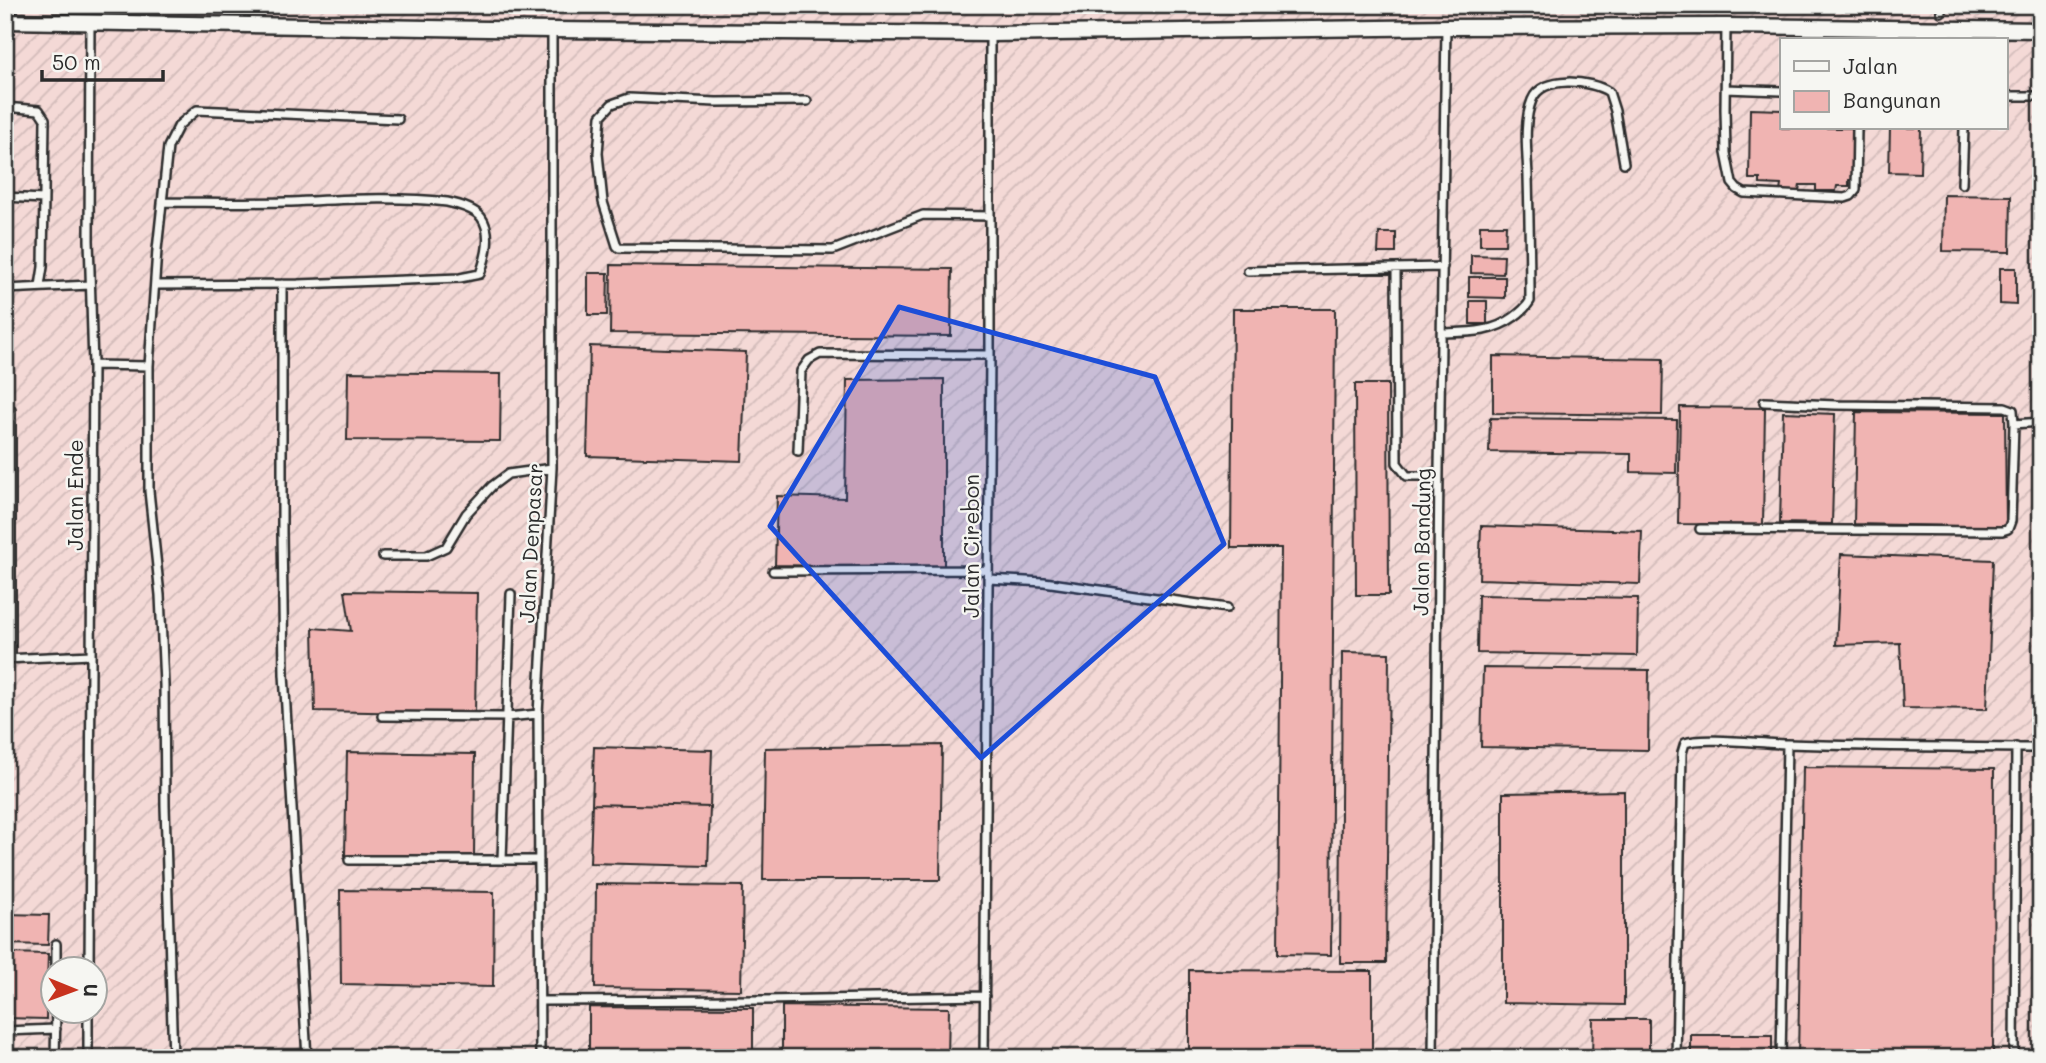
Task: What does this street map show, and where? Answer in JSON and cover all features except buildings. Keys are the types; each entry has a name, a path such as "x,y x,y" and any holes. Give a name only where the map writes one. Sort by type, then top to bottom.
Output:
{"street":[{"path":"5,21 990,34 1446,27 1726,26 2041,30"}],"lane":[{"name":"Jalan Ende","path":"89,954 93,365 89,240 90,22"},
{"path":"1726,26 1726,153 1732,183 1737,189 1744,192 1845,198 1851,196 1856,190 1857,130"},
{"name":"Jalan Bandung","path":"1433,1058 1446,27"},
{"name":"Jalan Denpasar","path":"540,1058 538,714 552,468 552,30"},
{"name":"Jalan Cirebon","path":"984,1058 990,34"},
{"path":"1442,333 1486,331 1504,324 1527,307 1530,301 1527,136 1529,109 1533,97 1542,87 1558,82 1598,84 1609,92 1624,163"},
{"path":"1725,89 1780,91"},
{"path":"2008,96 2041,96"},
{"path":"807,101 629,99 612,104 601,116 598,153 604,202 617,246 833,250 923,215 990,216"},
{"path":"5,107 38,110 45,119 43,267 40,286"},
{"path":"173,1058 164,685 160,595 149,491 149,366 168,147 179,125 197,110 398,119"},
{"path":"1962,184 1964,130"},
{"path":"5,197 43,199"},
{"path":"155,285 460,278 480,274 487,255 486,229 481,217 469,209 450,203 404,200 163,202"},
{"path":"1248,271 1443,267"},
{"path":"1396,268 1397,463 1407,475 1426,476 1439,470"},
{"path":"282,284 284,674 307,1058"},
{"path":"5,289 90,285"},
{"path":"798,451 801,371 809,360 820,354 990,355"},
{"path":"93,365 149,366"},
{"path":"1700,529 2008,529 2011,521 2014,424 2013,410 2010,407 1764,402"},
{"path":"5,410 11,410 8,659 91,655"},
{"path":"2014,424 2041,422"},
{"path":"383,556 426,556 446,547 466,514 492,486 508,474 552,468"},
{"path":"773,571 987,575 1227,608"},
{"path":"502,860 511,594"},
{"path":"382,716 507,717 538,714"},
{"path":"1676,1058 1683,746 1692,741 2041,748"},
{"path":"1781,1058 1787,744"},
{"path":"2014,1058 2016,747"},
{"path":"349,860 539,860"},
{"path":"57,944 57,954"},
{"path":"540,1001 985,996"},
{"path":"55,1058 56,1024"},
{"path":"88,1024 88,1058"},
{"path":"5,1031 56,1029"}],"highlighted area":[{"path":"899,307 1155,377 1224,544 981,758 770,526"}],"shaded area":[{"path":"5,5 2041,5 2041,1058 5,1058"}]}
